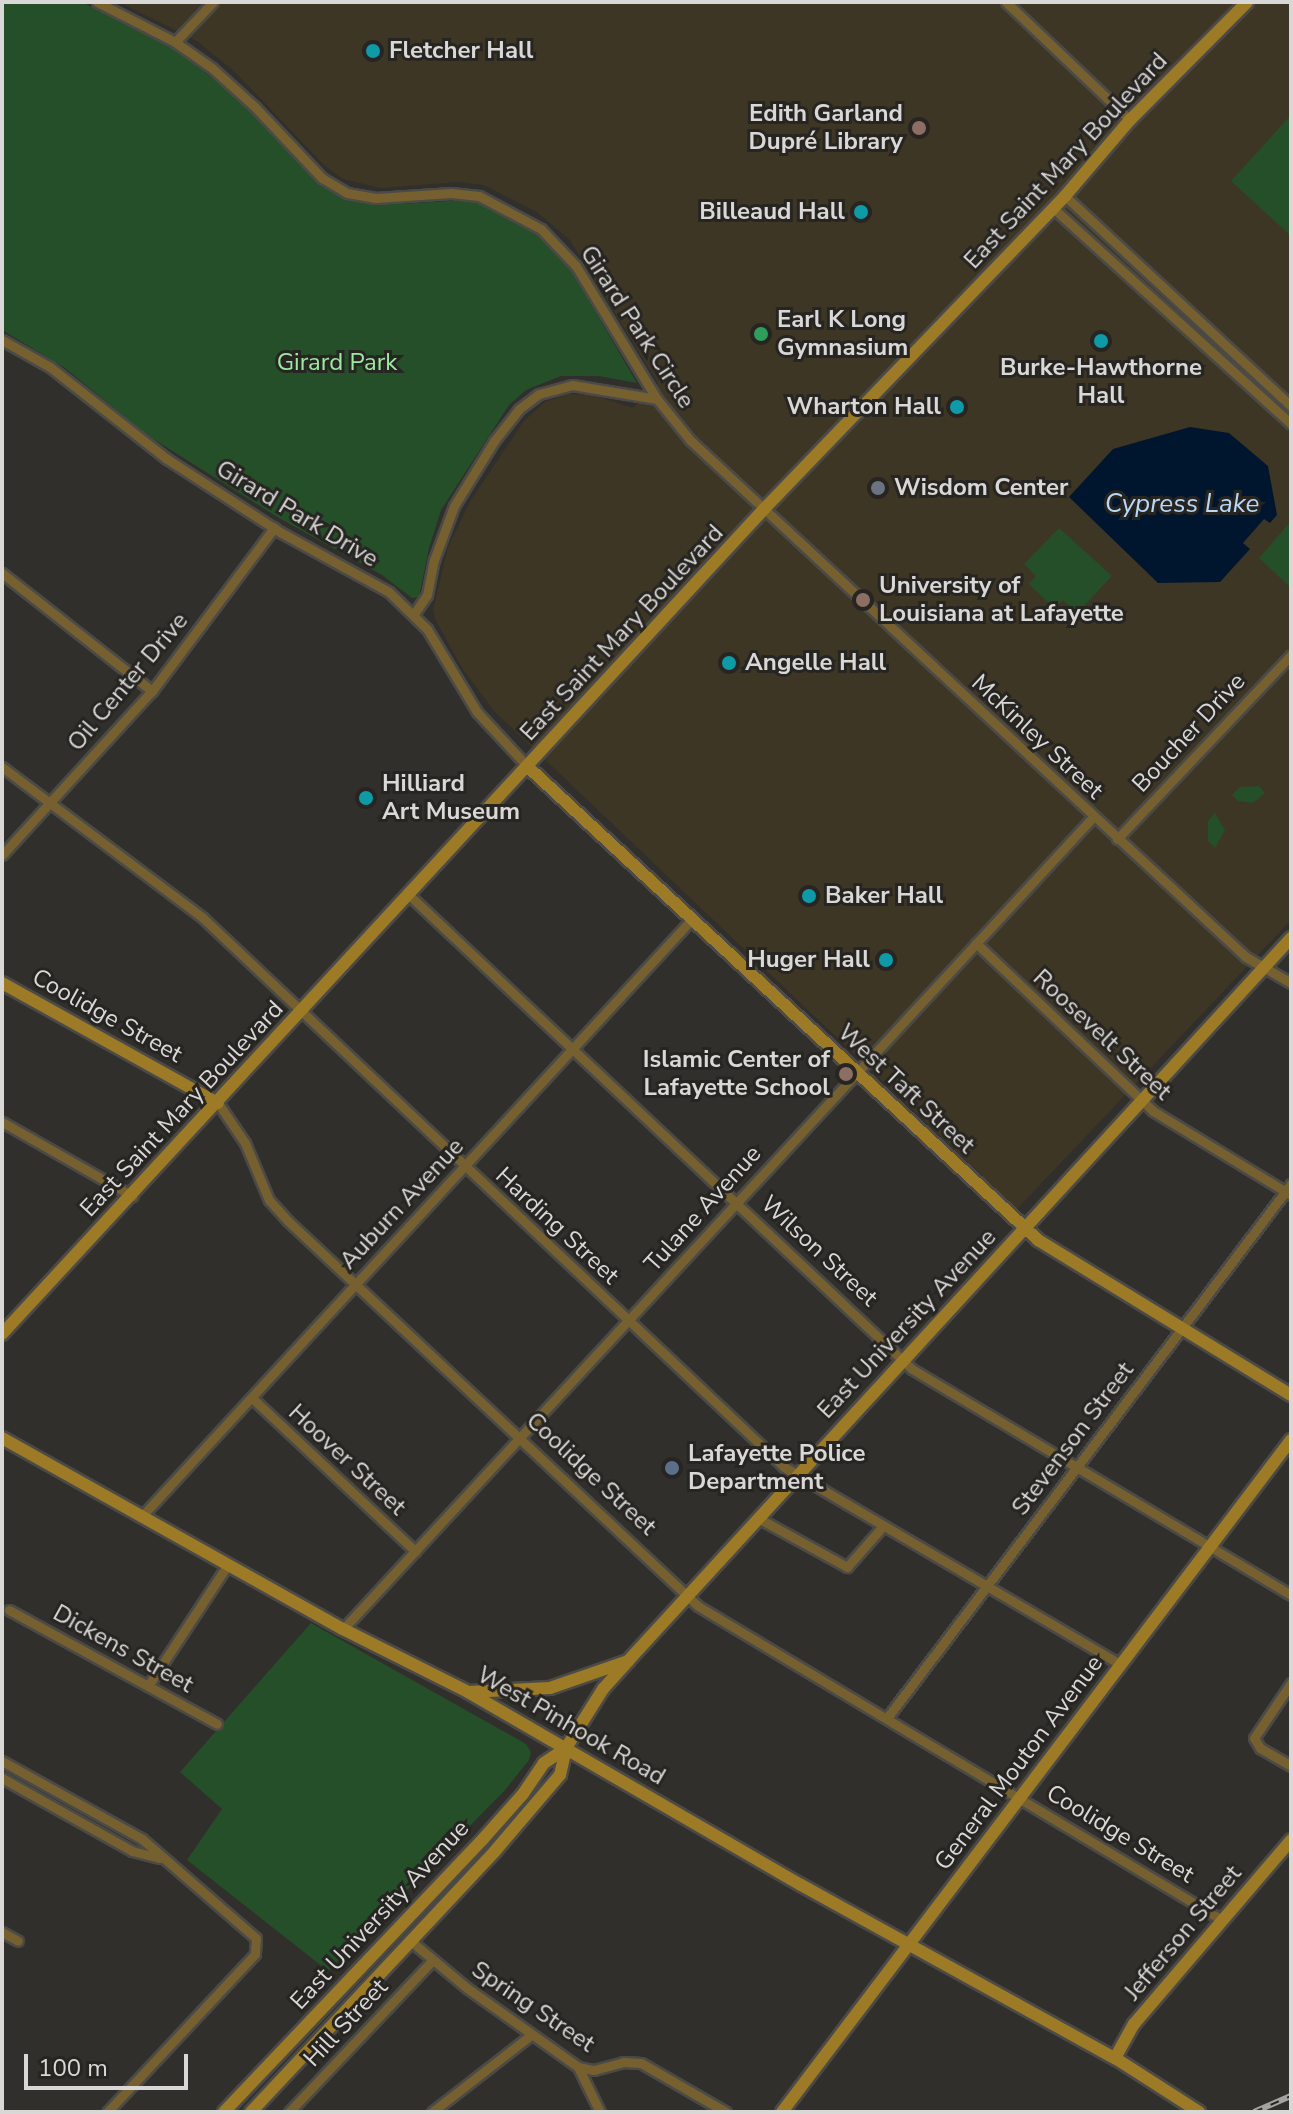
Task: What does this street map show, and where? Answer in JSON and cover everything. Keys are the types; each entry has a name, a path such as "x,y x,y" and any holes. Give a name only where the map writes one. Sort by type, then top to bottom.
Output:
{"street":[{"name":"Girard Park Circle","path":"97,2 175,42 234,86 322,178 347,193 376,198 451,193 479,196 541,229 576,266 657,399 690,440 764,509"},
{"path":"175,42 213,2"},
{"path":"1006,2 1130,120"},
{"name":"East Saint Mary Boulevard","path":"2,1334 302,1013 764,509 1065,196 1130,120 1239,5"},
{"path":"1065,196 1291,406"},
{"path":"1053,208 1291,424"},
{"path":"1112,263 1124,251"},
{"name":"Girard Park Drive","path":"2,340 50,367 167,459 274,528 370,580 414,614 477,712 528,767"},
{"path":"1238,375 1248,366"},
{"path":"414,614 427,595 434,560 454,506 494,441 519,409 539,394 572,385 657,399"},
{"name":"McKinley Street","path":"764,509 1246,957 1291,983"},
{"name":"Oil Center Drive","path":"2,855 152,691 274,528"},
{"path":"2,573 152,691"},
{"name":"Boucher Drive","path":"1117,839 1291,655"},
{"name":"Harding Street","path":"2,767 194,910 628,1320 797,1475 1121,1665"},
{"name":"West Taft Street","path":"528,767 1025,1229 1181,1330 1291,1395"},
{"name":"Tulane Avenue","path":"343,1629 1093,817"},
{"name":"Wilson Street","path":"409,895 918,1374 1291,1595"},
{"name":"Auburn Avenue","path":"142,1516 692,919"},
{"name":"East University Avenue","path":"251,2112 412,1942 560,1775 566,1748 603,1689 1291,938"},
{"name":"Roosevelt Street","path":"976,943 1158,1115 1289,1190"},
{"name":"Coolidge Street","path":"2,983 218,1103 245,1143 269,1200 687,1596 749,1637 1222,1920"},
{"path":"2,1122 132,1196"},
{"name":"Stevenson Street","path":"887,1718 1289,1190"},
{"name":"Hoover Street","path":"252,1398 415,1551"},
{"name":"West Pinhook Road","path":"2,1438 343,1629 468,1692 907,1945 1115,2058 1199,2112"},
{"name":"General Mouton Avenue","path":"782,2112 1291,1440"},
{"path":"758,1518 847,1567 883,1526"},
{"path":"148,1686 228,1564"},
{"name":"Dickens Street","path":"9,1610 217,1724"},
{"path":"468,1692 550,1688 628,1661"},
{"path":"1291,1683 1254,1738 1260,1748 1291,1766"},
{"name":"East University Avenue","path":"224,2112 523,1794 544,1763 566,1748"},
{"path":"2,1761 142,1839 160,1858 253,1932 257,1948 107,2112"},
{"path":"14,1768 4,1782 132,1851 160,1858"},
{"name":"Jefferson Street","path":"1115,2058 1134,2024 1291,1840"},
{"path":"397,1929 412,1942"},
{"path":"2,1932 18,1941"},
{"name":"Spring Street","path":"412,1942 432,1961 578,2067 594,2070 623,2062 641,2063 726,2112"},
{"name":"Hill Street","path":"289,2112 432,1961"},
{"path":"432,2112 531,2035"},
{"path":"578,2067 600,2112"}],"shaded area":[{"name":"University of Louisiana at Lafayette","path":"119,2 1291,2 1291,920 1017,1209 494,711 462,668 435,619 433,610 448,547 471,500 524,421 545,402 569,394 592,395 633,408 658,383 570,240 537,212 484,185 458,182 381,188 343,179 324,165 235,72 197,41"}],"green space":[{"name":"Girard Park","path":"2,2 82,2 178,51 236,97 316,180 343,197 366,203 399,204 464,200 488,206 522,224 544,238 567,263 637,383 599,376 561,376 526,390 509,405 441,510 419,597 412,598 382,575 279,518 147,435 65,368 2,330"},
{"path":"1291,115 1291,236 1231,181"},
{"path":"1291,521 1291,588 1259,558"},
{"path":"1059,528 1112,576 1077,613 1063,600 1054,608 1029,584 1036,576 1024,564"},
{"path":"1259,786 1265,793 1253,803 1238,801 1232,795 1240,787"},
{"path":"1215,813 1225,830 1215,848 1208,841 1208,821"},
{"path":"311,1623 526,1744 531,1752 529,1760 505,1790 328,1971 187,1860 222,1809 180,1772"}],"water":[{"name":"Cypress Lake","path":"1190,427 1229,433 1268,466 1277,515 1270,523 1264,519 1243,543 1250,549 1220,582 1158,583 1069,497 1113,449"}],"railway":[{"path":"1254,2112 1291,2096"}],"place":[{"name":"Fletcher Hall","path":"373,51"},
{"name":"Edith Garland Dupré Library","path":"919,128"},
{"name":"Billeaud Hall","path":"861,212"},
{"name":"Earl K Long Gymnasium","path":"761,334"},
{"name":"Burke-Hawthorne Hall","path":"1101,341"},
{"name":"Wharton Hall","path":"957,407"},
{"name":"Wisdom Center","path":"878,488"},
{"name":"University of Louisiana at Lafayette","path":"863,600"},
{"name":"Angelle Hall","path":"729,663"},
{"name":"Hilliard Art Museum","path":"366,798"},
{"name":"Baker Hall","path":"809,896"},
{"name":"Huger Hall","path":"886,960"},
{"name":"Islamic Center of Lafayette School","path":"846,1074"},
{"name":"Lafayette Police Department","path":"672,1468"}]}
